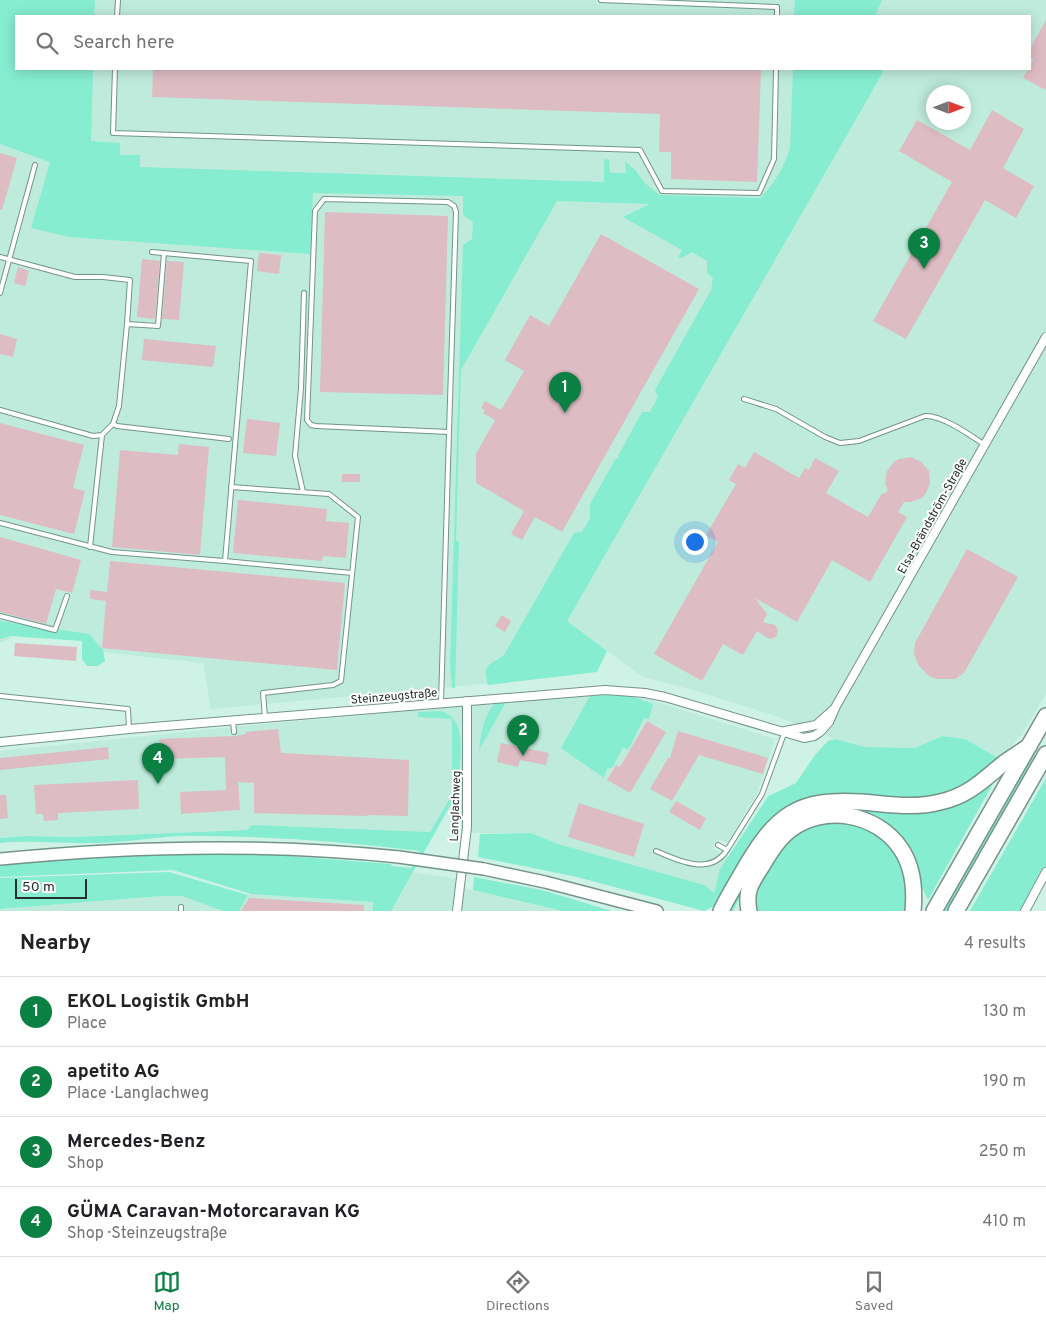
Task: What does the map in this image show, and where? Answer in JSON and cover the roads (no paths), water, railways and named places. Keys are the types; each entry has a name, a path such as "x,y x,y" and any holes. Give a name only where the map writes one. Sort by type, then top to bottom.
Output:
{"highway":[{"path":"934,911 1046,716"},
{"path":"721,911 760,843 778,822 792,813 811,805 829,802 847,801 916,806 942,802 959,796 977,786 1004,763 1029,746"},
{"path":"956,911 1046,754"},
{"path":"738,911 771,851 783,836 800,823 822,816 844,815 868,821 879,827 901,849 908,863 912,881 914,895 913,911"},
{"path":"747,893 749,911"}],"main road":[{"path":"0,859 132,850 244,847 339,851 484,869 544,882 657,911"}],"street":[{"name":"Elsa-Brändström-Straße","path":"785,731 816,725 836,706 1046,337"},
{"name":"Steinzeugstraße","path":"0,742 233,720 605,690 623,690 665,697 785,731"},
{"name":"Langlachweg","path":"457,911 467,827 467,700"},
{"path":"1025,911 1046,872"}],"lane":[{"path":"117,15 118,0"},
{"path":"601,0 777,7 777,15"},
{"path":"115,70 113,133 640,150 662,191 759,193 774,159 776,70"},
{"path":"0,293 35,165"},
{"path":"441,703 456,212 454,206 448,202 324,199 315,211 307,420 311,425 316,426 449,432"},
{"path":"152,252 251,261 225,561"},
{"path":"127,324 158,326 164,253"},
{"path":"0,257 75,277 103,277 130,280 119,406 113,424 102,435 93,436 0,410"},
{"path":"303,492 296,456 301,388 304,293"},
{"path":"744,398 776,410 824,437 840,443 858,441 932,415 985,444"},
{"path":"113,424 229,439"},
{"path":"90,547 102,435"},
{"path":"232,487 329,494 358,517 341,681 332,685 263,692 264,718"},
{"path":"0,523 112,552 352,573"},
{"path":"0,616 55,630 66,596"},
{"path":"0,696 128,709 129,729"},
{"path":"233,720 234,732"},
{"path":"656,851 683,863 703,865 724,856 762,794 785,731"},
{"path":"718,845 727,850"}],"place":[{"name":"Mercedes-Benz","path":"924,269"},
{"name":"EKOL Logistik GmbH","path":"565,413"},
{"name":"apetito AG","path":"523,756"},
{"name":"GÜMA Caravan-Motorcaravan KG","path":"158,784"}]}
